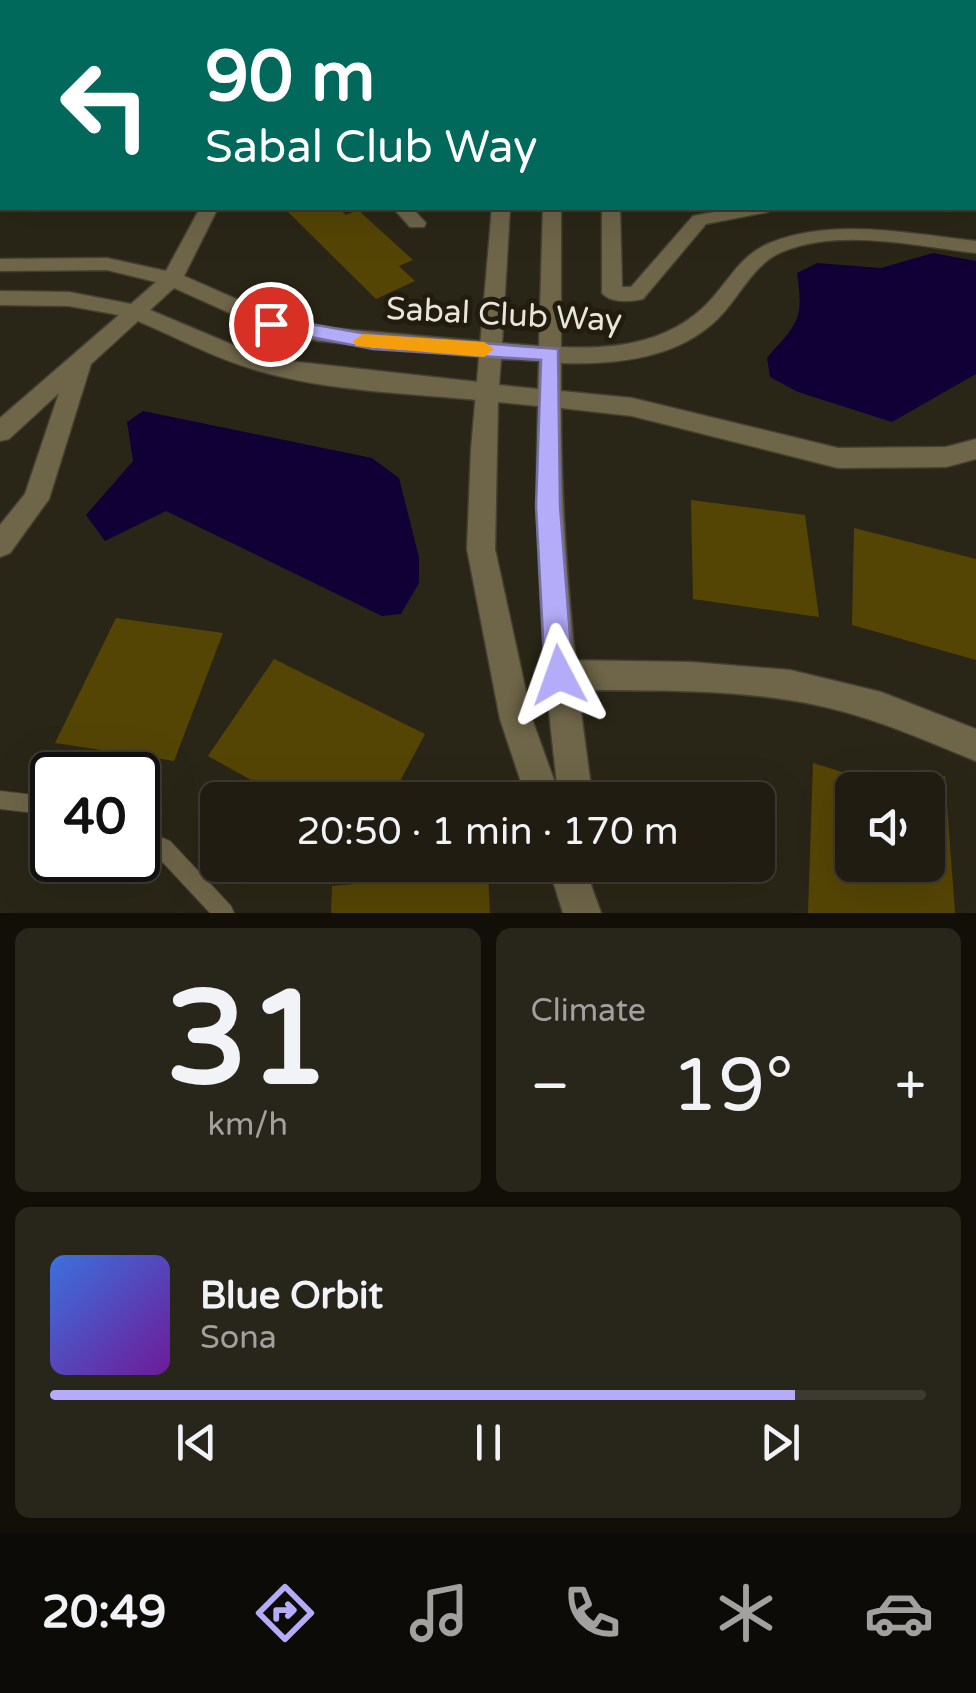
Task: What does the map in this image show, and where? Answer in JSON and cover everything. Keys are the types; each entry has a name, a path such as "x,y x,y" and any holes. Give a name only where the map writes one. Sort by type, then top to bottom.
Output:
{"street":[{"path":"0,432 172,279 208,210"},
{"path":"404,210 417,223"},
{"path":"501,210 487,392 482,549 516,719 538,782"},
{"path":"552,210 548,506 559,675 574,782"},
{"path":"611,210 612,293 636,294 700,220 751,210"},
{"path":"682,210 700,220"},
{"name":"Sabal Club Way","path":"0,265 107,264 172,279 271,324 318,334 551,354 634,354 676,340 711,314 748,263 791,242 857,236 976,247"},
{"path":"0,298 48,296 134,312 236,356 281,368 632,407 838,458 946,457 976,449"},
{"path":"0,545 36,499 82,356"},
{"path":"559,675 704,678 820,691 909,716 976,745"},
{"path":"572,882 582,913"},
{"path":"586,882 591,913"}],"lane":[{"path":"0,800 30,803"},
{"path":"160,847 224,913"}],"shaded area":[{"path":"933,253 976,261 976,374 892,422 798,392 770,377 767,358 792,328 799,311 797,273 817,263 881,268"},
{"path":"143,411 372,458 399,478 419,557 419,583 401,614 382,616 166,511 105,541 86,515 133,461 127,422"}],"building":[{"path":"286,210 340,210 346,215 358,210 413,260 399,266 415,281 376,299"},
{"path":"691,500 805,515 819,617 693,599"},
{"path":"854,528 976,559 976,660 852,625"},
{"path":"116,618 223,633 174,761 160,759 160,752 114,752 55,743"},
{"path":"274,659 425,734 400,782 255,782 208,756"},
{"path":"813,763 842,772 835,772 835,882 945,882 945,776 955,913 808,913"},
{"path":"488,882 490,913 331,913 332,886"}],"slow traffic":[{"path":"363,341 484,349"}],"route":[{"path":"271,324 373,342 551,354 548,506 559,675"}]}
